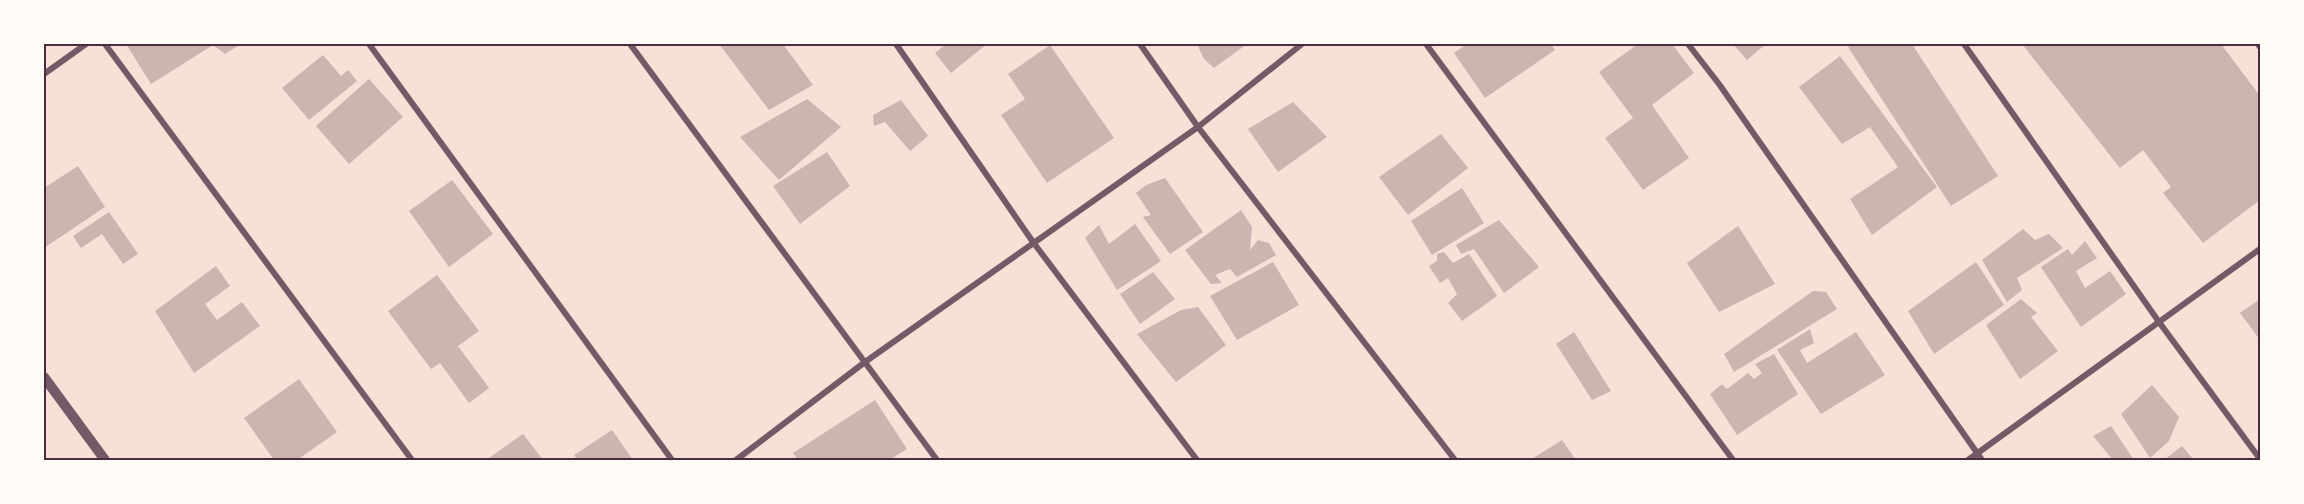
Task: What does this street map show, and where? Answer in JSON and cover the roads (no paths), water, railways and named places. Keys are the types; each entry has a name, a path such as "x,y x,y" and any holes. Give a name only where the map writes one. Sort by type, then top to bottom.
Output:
{"street":[{"path":"44,74 86,44"},
{"path":"105,44 412,460"},
{"path":"369,44 672,460"},
{"path":"630,44 937,460"},
{"path":"896,44 1033,242 1197,460"},
{"path":"1140,44 1198,127 1455,460"},
{"path":"736,460 865,362 1198,127 1302,44"},
{"path":"1426,44 1733,460"},
{"path":"1688,44 1719,84 1982,460"},
{"path":"1964,44 2159,322 2260,459"},
{"path":"1968,460 2260,249"},
{"path":"44,377 105,460"}]}
